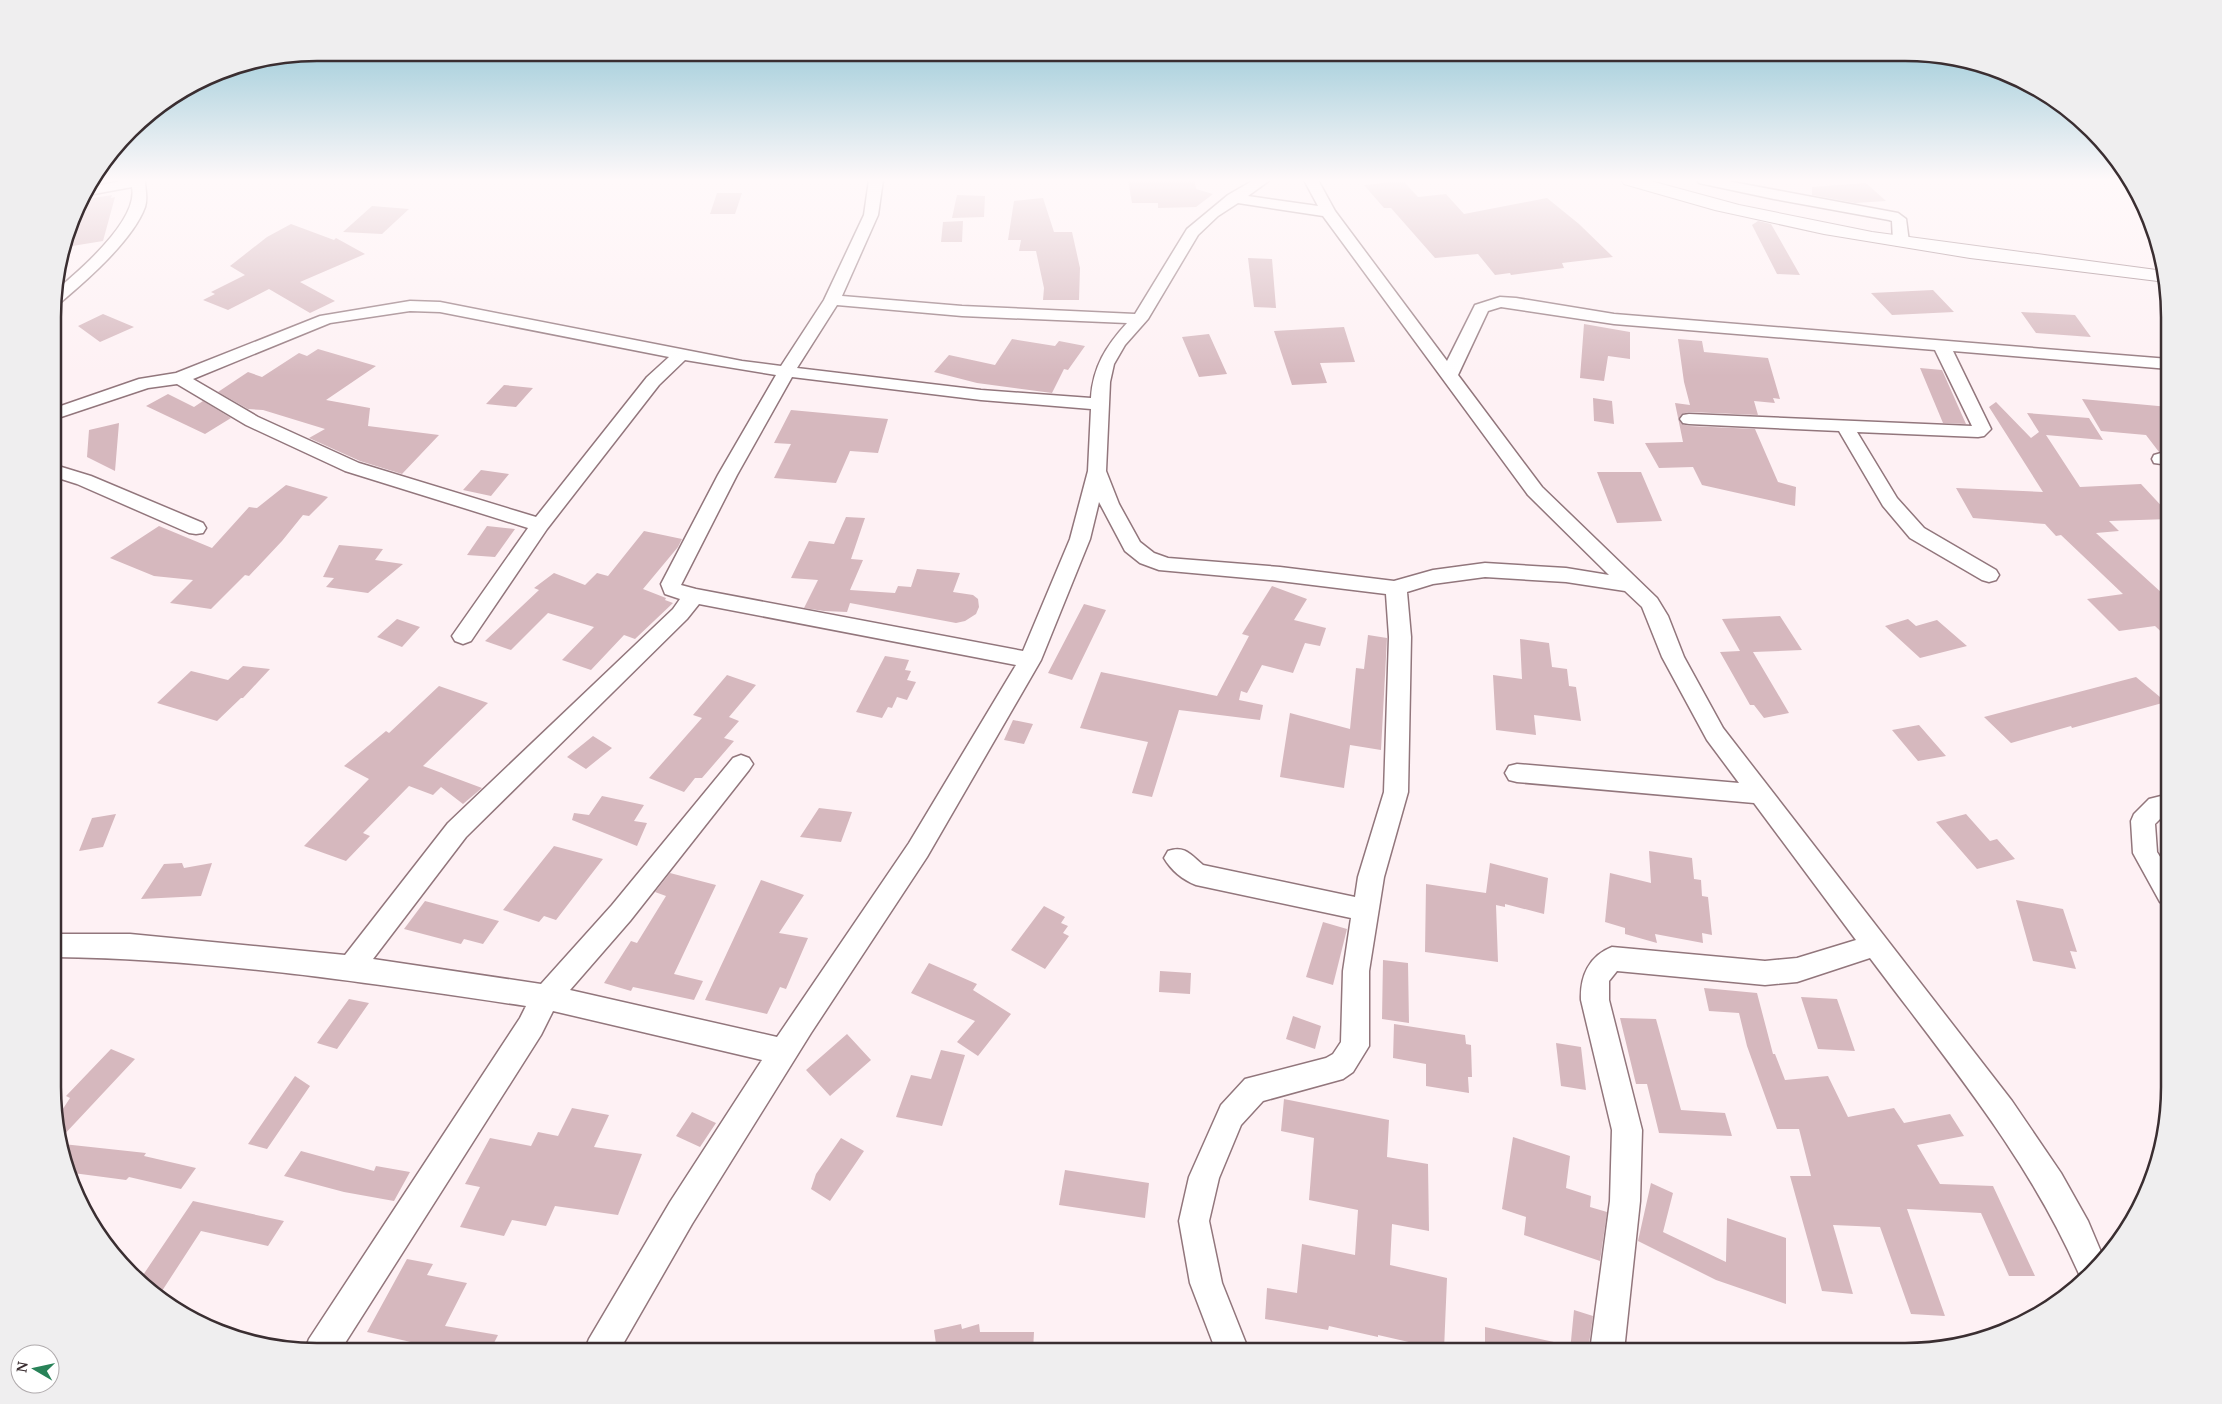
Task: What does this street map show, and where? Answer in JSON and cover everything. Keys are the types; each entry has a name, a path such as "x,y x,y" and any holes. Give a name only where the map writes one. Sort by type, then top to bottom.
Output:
{"main road":[{"path":"1927,246 2158,276"}],"street":[{"path":"63,292 99,260 110,246"},
{"path":"857,246 832,300 787,372 724,480 671,584 672,589 694,596 1030,660"},
{"path":"606,1343 681,1213 783,1052 918,850 1030,660 1080,539 1096,471 1098,404 1106,364 1118,343 1140,319 1184,246"},
{"path":"1353,246 1535,491 1650,603 1673,657 1715,734 2002,1111 2050,1184 2077,1232 2090,1263"},
{"path":"832,300 962,311 1140,319"},
{"path":"1449,375 1481,308 1500,302 1524,304 1614,319 2161,363"},
{"path":"61,412 145,383 180,378 326,319 410,306 440,307 680,355 787,372 981,395 1098,404"},
{"path":"1689,419 1978,432 1982,429 1941,345"},
{"path":"463,636 540,525 653,381 680,355"},
{"path":"180,378 252,421 352,467 540,525"},
{"path":"1844,425 1890,502 1917,533 1989,575"},
{"path":"1096,471 1109,504 1132,546 1147,558 1166,565 1280,574 1397,588 1406,583 1433,577 1485,570 1566,575 1631,585"},
{"path":"61,472 196,528"},
{"path":"1229,1343 1206,1283 1194,1221 1204,1178 1231,1114 1255,1089 1333,1070 1343,1062 1355,1046 1356,972 1371,877 1396,792 1400,637 1397,588"},
{"path":"351,968 457,830 680,614 694,596"},
{"path":"327,1343 531,1026 547,997 621,913 741,764"},
{"path":"1517,773 1760,794"},
{"path":"2161,805 2158,806 2143,821 2145,853 2161,880"},
{"path":"1177,858 1196,874 1366,910"},
{"path":"61,945 130,946 351,968 547,997 783,1052"},
{"path":"1608,1343 1625,1201 1627,1130 1594,1000 1593,982 1599,970 1612,959 1773,972 1797,970 1876,945"}],"building":[{"path":"256,246 350,246 365,254 300,282 335,301 310,313 269,289 228,310 203,300 215,294 211,292 245,275 230,266"},
{"path":"1020,246 1075,246 1080,268 1079,300 1043,300 1044,288 1036,251 1019,251"},
{"path":"1424,246 1601,246 1613,257 1562,263 1564,268 1511,275 1510,273 1495,275 1478,254 1435,258"},
{"path":"1762,246 1783,246 1800,275 1777,274"},
{"path":"1248,258 1272,259 1276,308 1254,307"},
{"path":"1933,290 1954,312 1892,315 1871,293"},
{"path":"2021,312 2075,315 2091,337 2036,333"},
{"path":"103,314 134,327 100,342 78,326"},
{"path":"1584,324 1630,332 1630,359 1608,356 1604,381 1580,378"},
{"path":"1344,327 1355,362 1320,363 1327,383 1292,385 1274,331"},
{"path":"1209,334 1227,374 1199,377 1182,337"},
{"path":"1012,339 1055,346 1059,341 1085,346 1068,370 1064,369 1052,393 977,383 934,372 949,355 995,365"},
{"path":"1678,339 1702,341 1704,352 1768,358 1780,399 1773,398 1775,403 1754,401 1758,415 1689,412 1682,414 1678,419 1675,403 1690,405 1684,382"},
{"path":"318,349 376,366 326,400 370,408 368,426 439,435 402,474 360,461 309,438 325,429 263,410 248,409 218,392 248,372 262,377 299,353 307,356"},
{"path":"1920,368 1942,370 1966,424 1943,423"},
{"path":"504,385 533,388 516,407 486,404"},
{"path":"168,394 194,407 203,401 231,418 205,434 146,406"},
{"path":"1593,398 1612,401 1614,424 1594,421"},
{"path":"2082,399 2161,406 2161,452 2159,452 2146,435 2101,431"},
{"path":"1996,402 2031,438 2039,432 2027,413 2089,418 2103,440 2046,435 2080,487 2141,484 2161,505 2161,519 2109,521 2119,531 2096,533 2161,592 2161,632 2155,626 2119,631 2087,599 2123,594 2061,535 2056,536 2045,524 1973,518 1956,488 2043,492 1989,407"},
{"path":"791,410 888,419 878,453 850,451 836,483 774,478 791,444 774,443"},
{"path":"1678,419 1682,424 1689,426 1755,429 1778,482 1796,487 1795,506 1702,485 1693,467 1659,468 1645,443 1683,442"},
{"path":"119,423 115,471 87,457 89,430"},
{"path":"481,470 509,474 491,496 463,490"},
{"path":"1597,472 1641,472 1662,521 1617,523"},
{"path":"286,485 328,497 309,516 303,515 282,541 249,576 245,575 211,609 170,603 193,580 154,576 110,558 159,526 212,548 249,507 257,508"},
{"path":"846,517 865,518 851,559 863,560 850,590 895,593 898,586 911,587 917,569 960,573 953,592 973,595 978,599 979,607 976,614 965,621 956,623 850,603 847,612 804,608 818,580 791,578 809,541 834,544"},
{"path":"487,526 515,529 495,557 467,555"},
{"path":"644,531 682,539 678,547 643,589 666,598 665,600 673,603 635,639 624,635 591,670 562,660 594,627 548,613 511,650 485,641 539,590 534,588 554,573 585,585 597,573 608,576"},
{"path":"339,545 383,549 375,560 403,564 368,593 326,587 334,578 323,577"},
{"path":"1272,586 1307,599 1294,620 1326,628 1320,646 1305,643 1293,673 1262,665 1247,693 1241,691 1239,700 1263,705 1260,720 1179,710 1152,797 1132,793 1148,742 1080,728 1101,672 1217,696 1249,636 1242,634"},
{"path":"1084,604 1106,610 1072,680 1048,673"},
{"path":"1780,616 1802,650 1753,652 1789,713 1764,718 1754,705 1750,705 1720,652 1740,651 1722,619"},
{"path":"397,619 420,627 402,647 377,637"},
{"path":"1908,619 1916,626 1937,620 1967,646 1920,658 1885,626"},
{"path":"1368,635 1387,638 1381,750 1350,745 1344,788 1280,777 1290,713 1350,729 1356,668 1364,669"},
{"path":"1520,639 1549,643 1552,667 1567,669 1569,686 1576,687 1581,721 1534,715 1536,735 1496,730 1493,675 1522,679"},
{"path":"885,656 909,660 905,670 911,671 907,680 916,682 907,700 897,697 892,708 888,707 882,718 856,712"},
{"path":"243,666 270,669 243,698 217,721 157,703 191,671 228,680"},
{"path":"727,675 756,685 729,717 739,721 724,738 734,741 702,778 695,778 684,792 649,778 702,718 693,715"},
{"path":"2136,677 2161,698 2161,703 2011,743 1984,717"},
{"path":"439,686 488,703 423,766 482,788 463,804 441,787 433,795 409,786 363,833 370,836 346,861 304,846 369,779 344,766 386,731 389,733"},
{"path":"1013,720 1033,724 1024,744 1004,740"},
{"path":"1919,725 1946,756 1918,761 1892,730"},
{"path":"593,736 612,748 586,769 567,757"},
{"path":"602,796 644,805 634,821 647,823 637,846 572,820 574,813 589,815"},
{"path":"819,808 852,812 841,842 800,837"},
{"path":"116,814 103,847 79,851 92,818"},
{"path":"1966,814 1990,841 1997,839 2015,859 1977,869 1936,822"},
{"path":"554,846 603,859 556,920 544,916 539,922 503,910"},
{"path":"1649,851 1692,858 1694,879 1701,880 1702,896 1708,897 1712,935 1702,933 1703,943 1655,934 1657,943 1625,934 1625,928 1605,922 1610,873 1651,883"},
{"path":"182,863 184,868 212,863 201,896 141,899 164,864"},
{"path":"1490,863 1548,878 1544,914 1505,904 1505,907 1496,905 1498,962 1425,952 1426,884 1486,893"},
{"path":"670,873 716,885 674,974 703,981 694,1000 633,987 631,991 604,983 631,941 637,943 666,896 655,892"},
{"path":"761,880 804,895 779,933 808,938 786,989 780,987 767,1014 705,1000"},
{"path":"2016,900 2063,909 2077,952 2070,951 2076,969 2033,961"},
{"path":"425,901 499,921 483,944 464,939 461,944 404,929"},
{"path":"1044,906 1065,917 1061,923 1068,926 1063,933 1069,936 1045,969 1011,950"},
{"path":"1323,922 1347,929 1333,985 1306,977"},
{"path":"1383,960 1408,963 1409,1023 1382,1019"},
{"path":"929,963 977,984 973,990 1011,1014 978,1056 957,1042 975,1021 911,993"},
{"path":"1160,971 1191,973 1190,994 1159,992"},
{"path":"1704,988 1757,993 1773,1054 1775,1054 1785,1080 1828,1076 1848,1117 1894,1108 1904,1123 1950,1114 1964,1136 1917,1145 1940,1184 1993,1186 2035,1276 2009,1276 1981,1213 1907,1209 1945,1316 1911,1314 1880,1227 1833,1225 1853,1294 1822,1291 1790,1176 1811,1176 1799,1129 1777,1129 1747,1046 1739,1013 1709,1011"},
{"path":"1801,997 1837,999 1855,1051 1818,1049"},
{"path":"349,999 369,1003 337,1049 317,1043"},
{"path":"1293,1016 1321,1026 1315,1049 1286,1039"},
{"path":"1620,1018 1656,1019 1681,1110 1725,1113 1732,1136 1659,1133 1647,1084 1636,1084"},
{"path":"1394,1024 1465,1035 1466,1044 1471,1045 1472,1077 1468,1077 1469,1093 1426,1086 1426,1064 1393,1058"},
{"path":"847,1034 871,1060 830,1096 806,1070"},
{"path":"1556,1043 1581,1047 1586,1090 1561,1086"},
{"path":"111,1049 135,1059 65,1133 62,1110 70,1098 66,1096"},
{"path":"941,1050 965,1055 942,1126 896,1117 911,1075 931,1079"},
{"path":"295,1076 310,1086 267,1149 248,1144"},
{"path":"1284,1099 1389,1120 1387,1157 1428,1164 1429,1231 1392,1224 1390,1265 1447,1278 1444,1343 1413,1343 1329,1326 1328,1330 1265,1319 1267,1288 1297,1293 1302,1244 1355,1255 1358,1210 1309,1200 1314,1138 1281,1131"},
{"path":"572,1108 609,1115 594,1147 642,1154 618,1215 555,1206 546,1226 512,1220 504,1236 460,1227 480,1187 465,1184 490,1138 531,1146 538,1132 558,1136"},
{"path":"692,1112 716,1123 700,1147 676,1136"},
{"path":"1513,1137 1570,1156 1566,1188 1591,1196 1590,1207 1607,1212 1600,1261 1524,1235 1526,1217 1502,1209"},
{"path":"841,1138 864,1151 830,1201 811,1189 816,1174"},
{"path":"68,1145 146,1153 144,1156 196,1168 181,1189 129,1177 126,1180 77,1173"},
{"path":"301,1151 374,1171 376,1166 410,1172 394,1201 344,1192 284,1176"},
{"path":"1065,1170 1149,1183 1145,1218 1059,1205"},
{"path":"1651,1183 1673,1193 1663,1232 1726,1262 1727,1218 1786,1238 1786,1304 1716,1280 1638,1241"},
{"path":"193,1201 284,1221 268,1246 201,1231 162,1290 143,1274"},
{"path":"407,1259 433,1264 427,1275 467,1283 445,1326 498,1335 494,1343 415,1343 367,1332"},
{"path":"1574,1310 1593,1316 1589,1343 1571,1343"},
{"path":"961,1324 962,1329 979,1324 980,1332 1034,1332 1033,1343 936,1343 934,1330"},
{"path":"1485,1327 1554,1342 1554,1343 1485,1343"}]}
